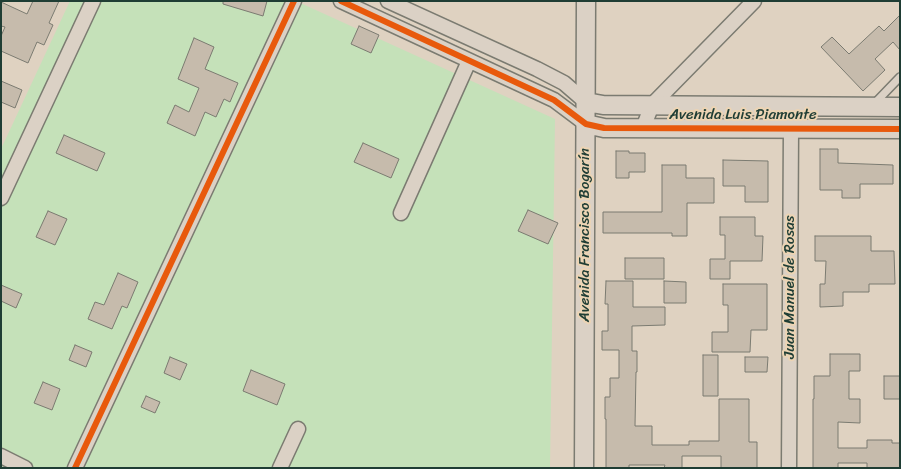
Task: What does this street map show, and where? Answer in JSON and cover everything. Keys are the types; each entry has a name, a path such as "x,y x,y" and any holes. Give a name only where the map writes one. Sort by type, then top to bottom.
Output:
{"street":[{"path":"1,198 93,1"},
{"path":"75,468 294,1"},
{"path":"341,1 554,100 586,124"},
{"path":"388,1 537,69 564,83 586,102"},
{"name":"Avenida Francisco Bogarín","path":"584,468 586,1"},
{"path":"643,128 652,106 754,1"},
{"path":"401,213 469,60"},
{"name":"Avenida Luis Piamonte","path":"586,102 603,105 652,106 900,107"},
{"name":"Juan Manuel de Rosas","path":"789,468 791,129 794,106"},
{"name":"Avenida Luis Piamonte","path":"586,124 604,128 900,129"},
{"path":"280,468 298,429"},
{"path":"1,456 25,468"}],"lane":[{"path":"871,107 900,77"}],"green space":[{"path":"70,1 296,1 555,119 550,468 1,468 1,149"}],"building":[{"path":"33,1 59,1 49,23 53,25 44,45 37,42 28,63 1,51 1,36 5,27 1,26 1,2 27,14"},
{"path":"223,1 267,1 263,16 223,4"},
{"path":"900,15 900,50 893,42 875,59 885,70 863,91 821,47 832,37 849,54 879,26 884,31"},
{"path":"359,26 379,35 371,53 351,44"},
{"path":"194,38 214,47 205,69 238,83 230,102 224,99 216,117 205,112 195,136 167,123 175,105 189,112 199,88 178,79"},
{"path":"1,81 22,90 15,108 1,102"},
{"path":"64,135 105,153 97,171 56,153"},
{"path":"363,143 399,159 391,178 354,162"},
{"path":"820,149 838,149 838,163 893,165 893,184 860,184 860,198 842,198 842,190 820,190"},
{"path":"616,151 645,153 645,172 629,172 629,178 616,178"},
{"path":"723,160 768,161 768,202 745,202 745,186 723,186"},
{"path":"662,165 686,165 686,178 714,178 714,203 687,203 687,236 672,236 672,233 603,233 603,212 662,212"},
{"path":"528,210 558,223 548,244 518,231"},
{"path":"48,211 67,219 55,245 36,237"},
{"path":"720,217 755,217 755,236 763,236 762,261 730,261 730,279 710,279 710,259 725,259 725,235 720,235"},
{"path":"815,236 871,236 871,251 894,251 895,284 869,284 869,292 843,292 843,306 820,307 820,284 825,284 826,261 815,261"},
{"path":"625,258 664,258 664,279 625,279"},
{"path":"118,273 138,282 127,308 122,306 112,329 88,319 95,302 104,305"},
{"path":"606,281 633,281 633,307 665,307 665,325 632,326 632,351 637,351 635,426 652,426 652,445 689,445 689,441 719,441 719,399 749,399 749,442 757,442 757,468 721,468 721,456 682,456 682,468 664,468 665,465 629,465 629,468 606,468 605,397 610,397 610,378 619,378 619,350 602,350 602,331 608,331 608,304 605,304"},
{"path":"664,281 686,282 686,303 664,303"},
{"path":"723,284 767,284 767,330 751,330 750,352 712,352 712,332 728,332 728,305 723,305"},
{"path":"1,285 22,294 16,308 1,301"},
{"path":"75,345 92,352 86,367 69,360"},
{"path":"830,354 860,354 860,371 849,371 849,399 860,399 860,423 838,422 838,448 867,448 867,440 892,440 892,443 900,443 900,468 867,468 867,463 838,463 838,468 813,468 814,376 830,376"},
{"path":"703,355 718,355 718,396 703,396"},
{"path":"170,357 187,364 180,380 164,373"},
{"path":"745,357 768,357 767,372 745,372"},
{"path":"251,370 285,384 277,405 243,391"},
{"path":"884,376 900,376 900,399 884,399"},
{"path":"43,382 60,389 52,410 34,403"},
{"path":"146,396 160,402 155,413 141,407"}],"cycle path":[{"path":"75,468 294,1"},
{"path":"341,1 554,100 586,124 604,128 900,129"}]}
